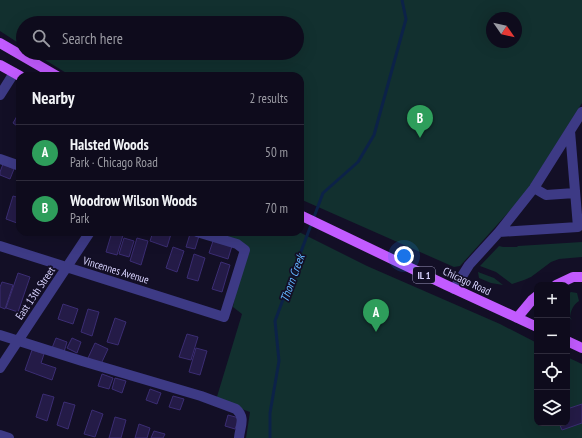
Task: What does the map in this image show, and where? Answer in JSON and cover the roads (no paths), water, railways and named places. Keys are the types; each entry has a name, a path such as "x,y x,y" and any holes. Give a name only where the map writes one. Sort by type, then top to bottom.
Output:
{"main road":[{"path":"0,43 16,52"},
{"path":"29,60 50,72"},
{"path":"0,65 16,74"},
{"name":"Chicago Road","path":"304,217 534,326"},
{"path":"562,282 573,277 582,276"},
{"path":"517,318 534,298"},
{"path":"570,342 582,348"}],"street":[{"path":"1,90 16,76"},
{"path":"454,289 469,265 499,232 534,188 582,112"},
{"path":"499,232 578,227 570,131"},
{"path":"0,159 16,165"},
{"path":"534,188 546,195 575,193"},
{"name":"East 13th Street","path":"0,368 87,236"},
{"name":"Vincennes Avenue","path":"0,246 224,317 244,250 237,244 210,236"},
{"path":"0,335 82,362 201,396 236,409 240,413 242,419 239,438"},
{"path":"0,435 10,438"}],"waterway":[{"name":"Thorn Creek","path":"270,438 270,413 279,361 275,321 323,193 358,162 374,135 406,19 402,0"}],"place":[{"name":"Woodrow Wilson Woods","path":"420,138"},
{"name":"Halsted Woods","path":"376,332"}]}
